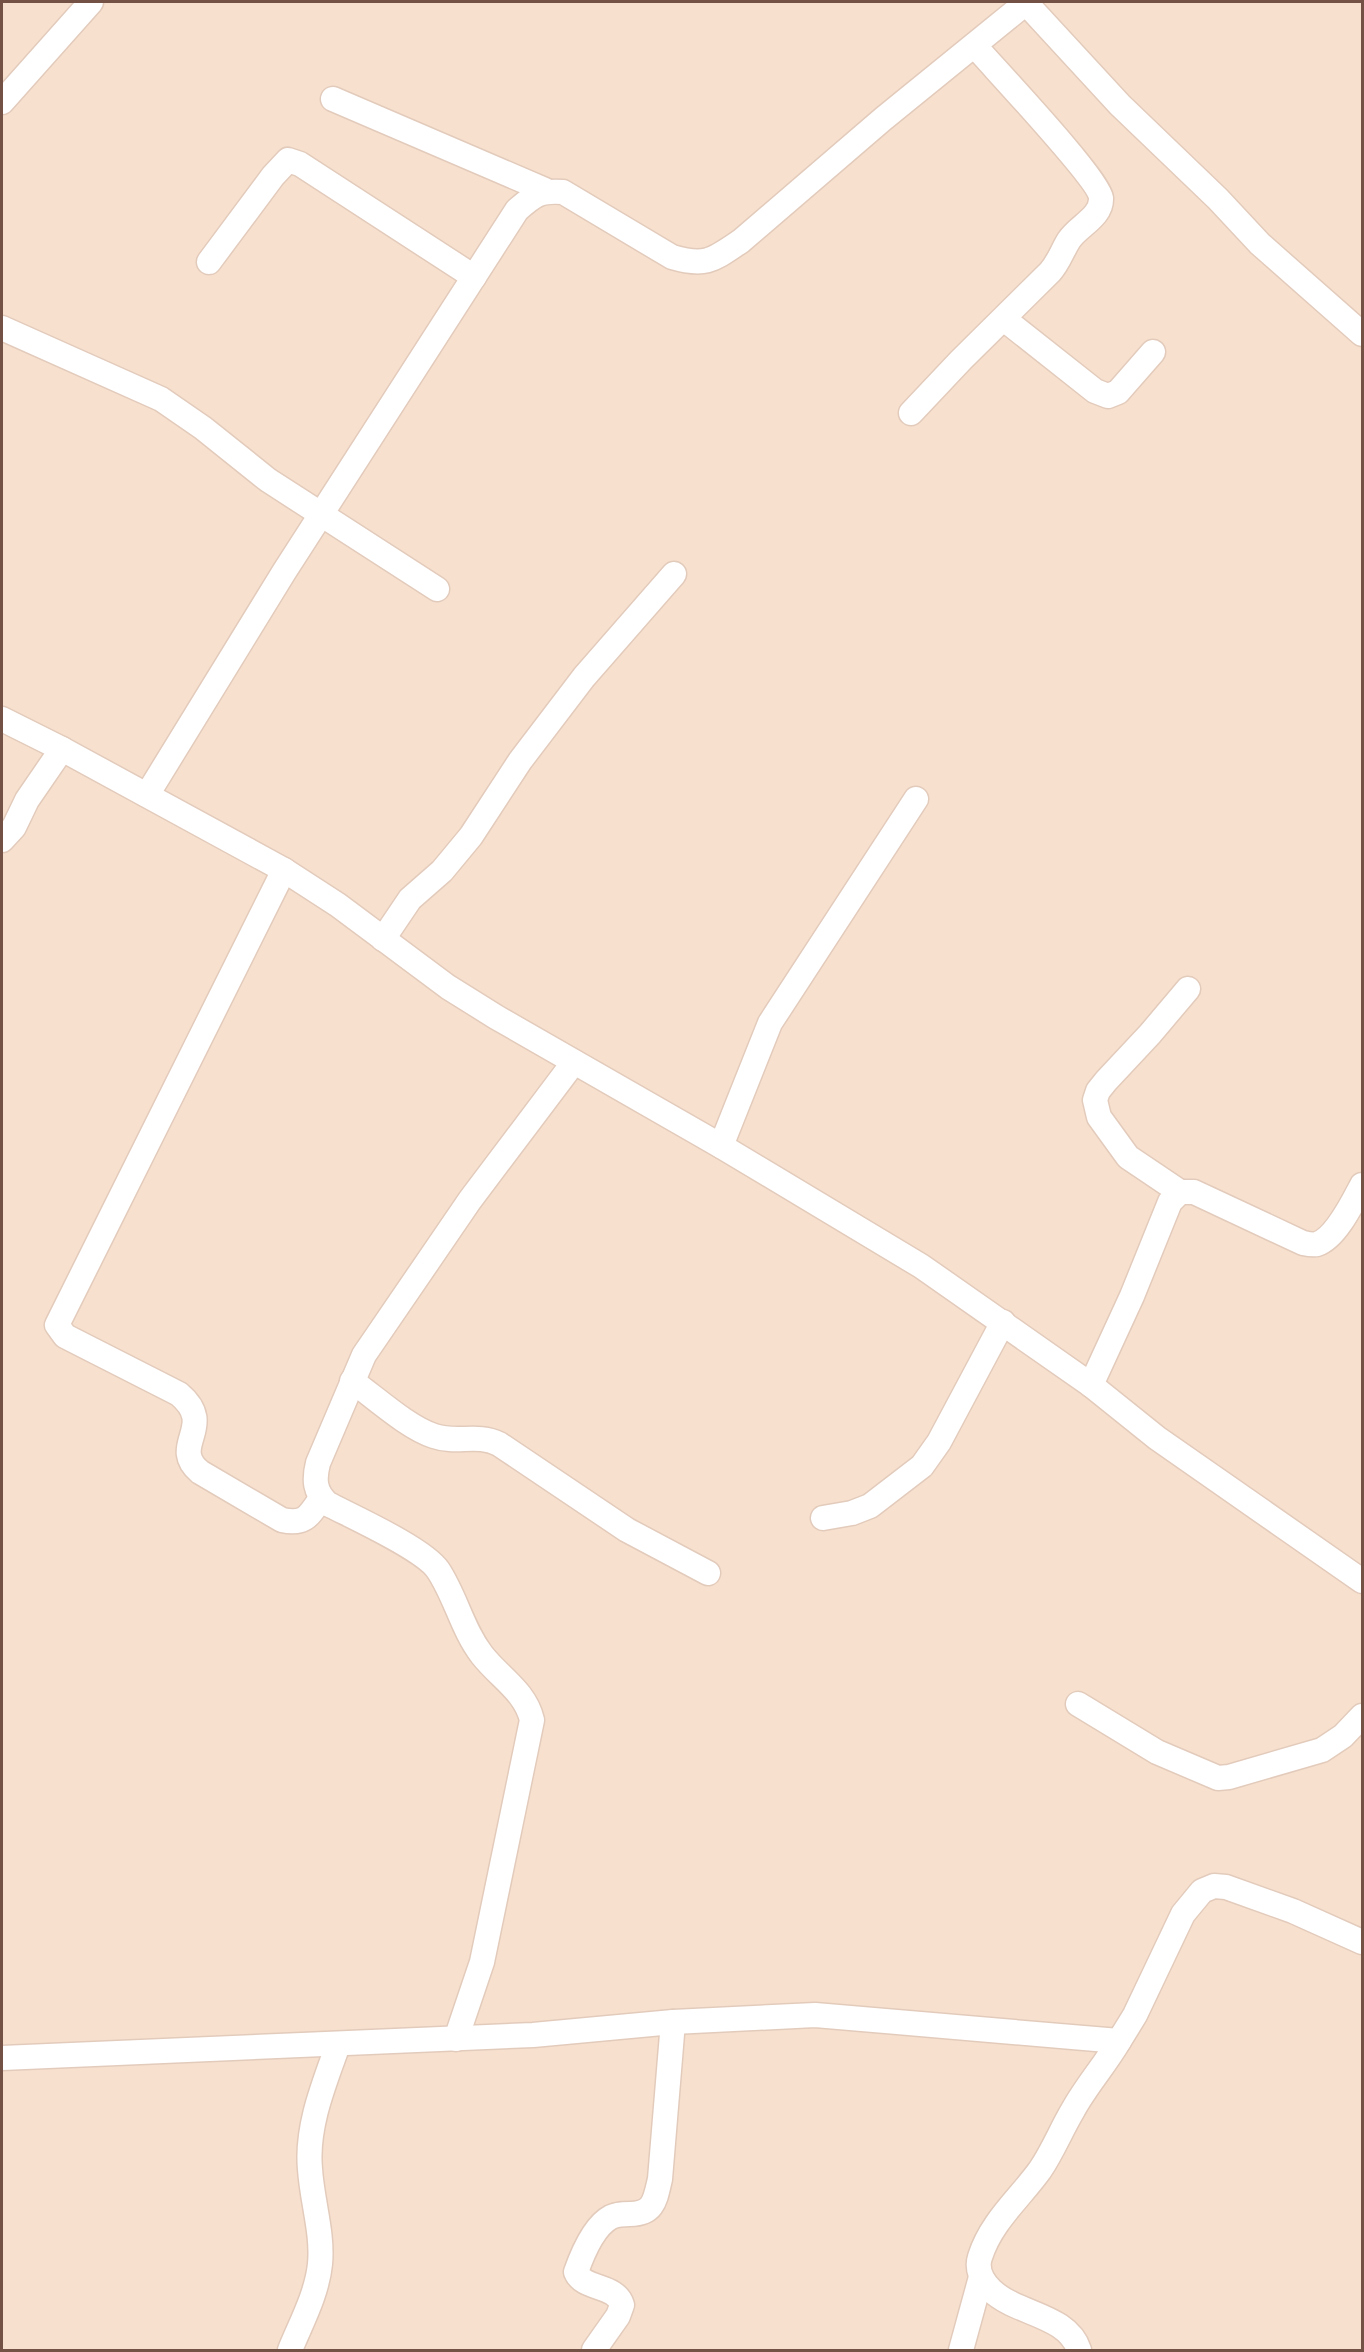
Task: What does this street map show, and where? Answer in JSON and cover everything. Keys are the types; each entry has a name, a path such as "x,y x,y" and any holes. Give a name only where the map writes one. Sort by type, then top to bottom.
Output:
{"street":[{"path":"2,102 91,2"},
{"path":"333,99 545,190 563,192 672,257 692,263 719,255 741,241 883,119 1027,2 1120,105 1218,199 1260,244 1362,334"},
{"path":"911,413 960,360 1058,264 1069,239 1097,212 1101,197 1091,180 1058,140 975,46"},
{"path":"209,262 273,176 288,160 300,164 474,277"},
{"path":"147,795 320,515 517,210 532,197 545,190"},
{"path":"1004,319 1095,391 1108,396 1118,392 1153,352"},
{"path":"2,328 161,399 203,428 268,480 437,589"},
{"path":"383,939 410,900 442,871 471,836 520,761 584,677 674,574"},
{"path":"2,719 62,749 284,870 338,905 448,987 921,1266 1091,1385 1157,1438 1362,1581"},
{"path":"2,840 14,827 27,800 62,749"},
{"path":"721,1146 770,1023 916,799"},
{"path":"284,870 57,1325 66,1336 179,1394 189,1402 195,1412 196,1423 189,1444 189,1457 192,1466 200,1472 282,1520 302,1521 310,1515 321,1498"},
{"path":"1188,989 1098,1091 1095,1100 1098,1118 1128,1157 1180,1192 1194,1192 1303,1243 1315,1245 1326,1240 1333,1232 1362,1185"},
{"path":"456,2039 482,1962 532,1720 529,1706 515,1688 494,1669 471,1640 453,1596 436,1567 422,1554 321,1498 314,1478 318,1463 364,1354 470,1200 574,1062"},
{"path":"1091,1385 1132,1296 1170,1202 1180,1192"},
{"path":"824,1518 852,1513 870,1506 922,1466 939,1442 1003,1322"},
{"path":"352,1381 415,1426 433,1436 461,1440 487,1438 499,1444 627,1530 708,1573"},
{"path":"1078,1704 1157,1752 1218,1778 1322,1750 1338,1740 1362,1716"},
{"path":"961,2350 981,2277 979,2259 998,2221 1049,2157 1073,2109 1106,2064 1135,2015 1183,1914 1202,1891 1214,1886 1226,1887 1293,1911 1362,1942"},
{"path":"2,2058 533,2035 673,2022 815,2015 1119,2041"},
{"path":"594,2350 618,2316 622,2305 615,2294 580,2279 576,2272 602,2224 617,2215 644,2213 651,2207 656,2196 660,2179 673,2022"},
{"path":"290,2350 318,2280 320,2243 309,2168 319,2097 338,2045"},
{"path":"981,2277 1000,2297 1067,2330 1073,2336 1079,2350"}],"shaded area":[{"path":"2,2 1362,2 1362,2350 2,2350"}]}
